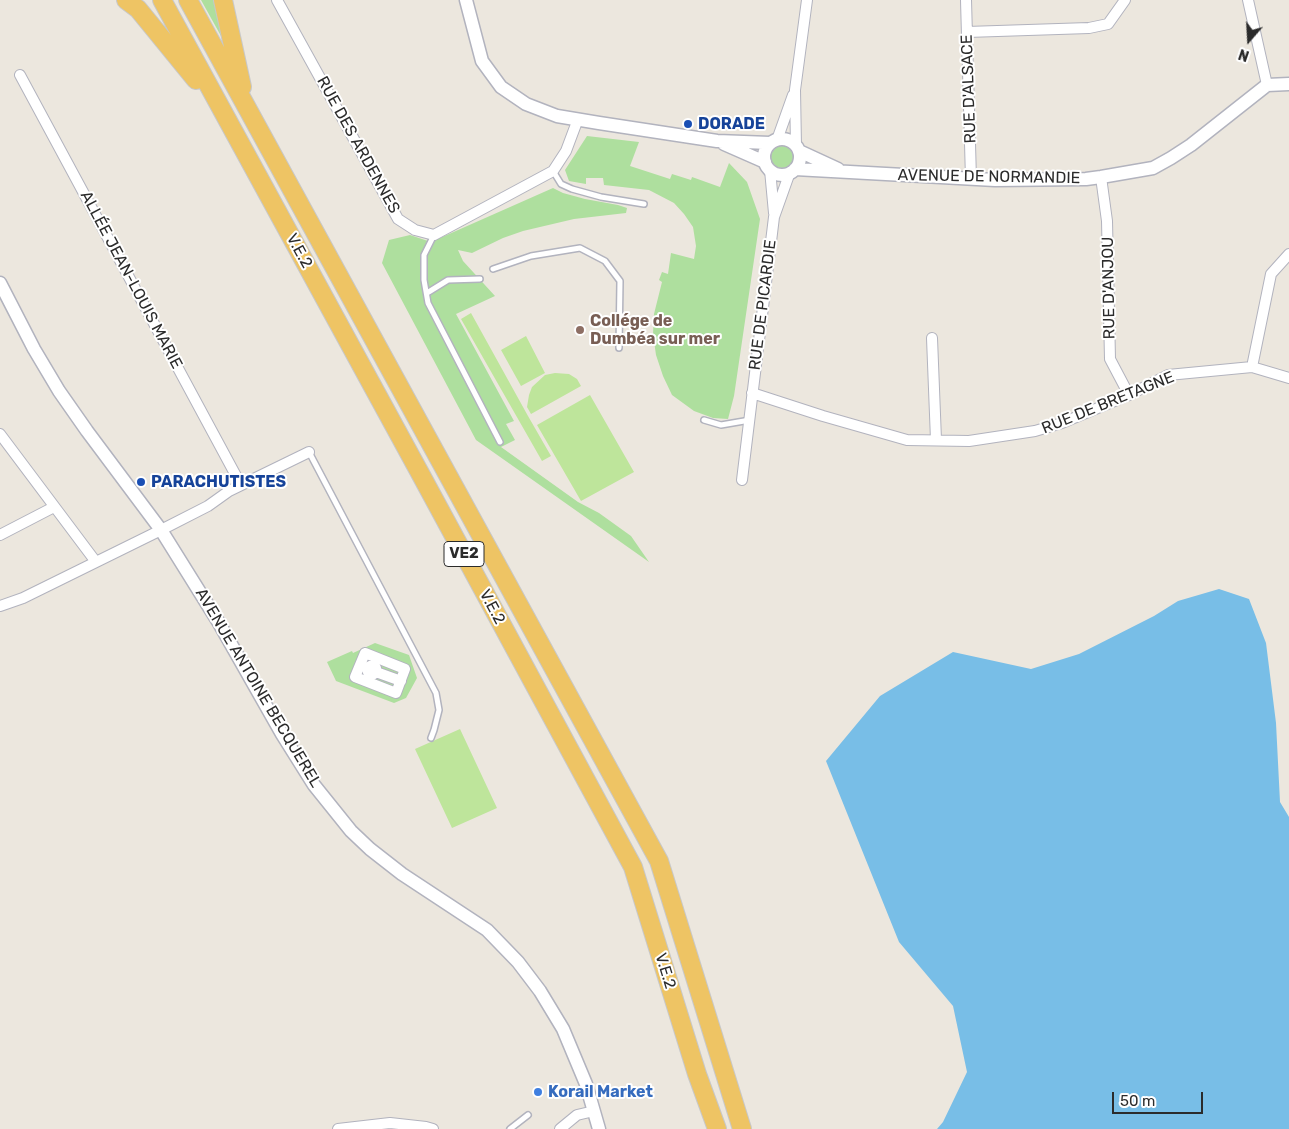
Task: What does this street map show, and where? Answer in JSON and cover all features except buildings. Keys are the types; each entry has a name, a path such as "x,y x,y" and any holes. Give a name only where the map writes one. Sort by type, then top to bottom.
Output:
{"highway":[{"path":"126,0 138,9 225,117"},
{"name":"V.E.2","path":"162,0 633,868 697,1074 717,1129"},
{"name":"V.E.2","path":"188,0 659,861 742,1129"},
{"path":"223,0 247,107"}],"street":[{"name":"RUE DES ARDENNES","path":"277,0 398,219 415,230 434,235"},
{"path":"466,0 482,61 501,87 526,104 557,116 717,141 774,142 788,140 797,149"},
{"path":"717,141 767,166 778,174 793,170 800,158 797,149 796,90 807,0"},
{"name":"RUE D'ALSACE","path":"966,0 971,178"},
{"path":"967,32 1089,28 1108,24 1125,0"},
{"path":"1248,0 1267,85 1289,84"},
{"name":"ALLÉE JEAN-LOUIS MARIE","path":"20,74 242,485"},
{"name":"AVENUE DE NORMANDIE","path":"793,170 841,170 870,174 995,180 1049,180 1086,179 1153,168 1191,145 1267,85"},
{"path":"767,166 765,152 774,142 796,90"},
{"path":"434,235 553,171 566,151 578,119"},
{"name":"AVENUE DE NORMANDIE","path":"797,149 841,170"},
{"name":"RUE DE PICARDIE","path":"767,166 774,217"},
{"name":"RUE DE PICARDIE","path":"742,480 774,217 793,170"},
{"name":"RUE D'ANJOU","path":"1101,177 1108,221 1110,359 1128,395"},
{"path":"1252,367 1271,274 1289,254"},
{"name":"AVENUE ANTOINE BECQUEREL","path":"0,283 34,349 59,391 161,530 219,623 282,734 320,792 350,831 370,849 402,874 487,930 518,962 540,991 563,1029 577,1059 599,1129"},
{"path":"932,338 936,440"},
{"name":"RUE DE BRETAGNE","path":"752,393 907,440 969,440 1035,431 1062,423 1128,395 1168,375 1252,367 1289,378"},
{"path":"0,434 96,562"},
{"path":"0,606 23,598 161,530 208,506 229,491 309,452"},
{"path":"0,535 54,507"},
{"path":"394,665 405,670 396,693 385,689 370,669 394,665"},
{"path":"385,689 394,665"},
{"path":"370,669 401,682"},
{"path":"560,1129 577,1115 594,1111"},
{"path":"338,1129 390,1123 434,1129"}],"lane":[{"path":"553,171 561,184 572,189 601,197 644,204"},
{"path":"434,235 424,255 424,280 428,303 500,442"},
{"path":"493,269 531,256 580,248 605,261 620,282 619,348"},
{"path":"427,293 448,280 480,279"},
{"path":"704,420 721,425 750,420"},
{"path":"309,452 436,692 439,710 431,738"},
{"path":"510,1129 528,1115"}],"green space":[{"path":"201,0 217,0 224,33 221,36"},
{"path":"587,136 639,142 630,166 670,179 672,174 691,180 692,177 720,187 729,163 747,182 760,219 734,396 728,419 713,418 694,411 672,395 656,355 653,334 654,314 662,282 659,280 662,272 668,274 671,253 694,259 696,246 693,227 674,203 649,190 604,185 603,178 586,178 586,184 569,181 565,170"},
{"path":"778,146 786,146 793,153 793,161 786,168 778,168 771,161 771,153"},
{"path":"553,188 585,199 627,208 626,213 574,219 523,231 472,253 458,250 463,261 495,296 456,314 514,421 506,424 515,440 501,447 578,502 599,513 631,536 649,562 476,440 382,263 389,240 410,235 431,242"},
{"path":"471,313 551,456 542,461 461,319"},
{"path":"526,336 545,373 521,386 501,350"},
{"path":"555,373 569,374 577,379 581,386 531,414 527,407 532,387 545,375"},
{"path":"590,395 634,472 581,501 537,425"},
{"path":"375,643 409,655 417,678 406,698 394,703 336,681 327,662"},
{"path":"460,729 497,808 452,828 415,749"}],"water":[{"path":"1219,589 1249,599 1266,643 1276,723 1280,802 1289,817 1289,1129 937,1129 943,1122 967,1072 953,1006 899,942 826,761 880,696 953,652 1031,669 1079,654 1154,616 1178,601"}],"place":[{"name":"DORADE","path":"688,124"},
{"name":"Collége de Dumbéa sur mer","path":"580,330"},
{"name":"PARACHUTISTES","path":"141,482"},
{"name":"Korail Market","path":"538,1092"}]}
